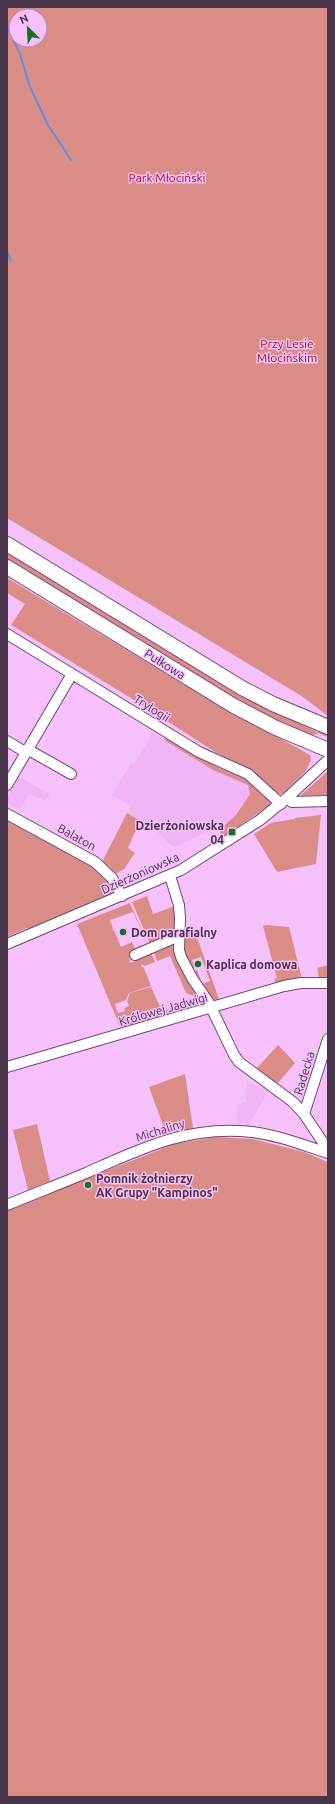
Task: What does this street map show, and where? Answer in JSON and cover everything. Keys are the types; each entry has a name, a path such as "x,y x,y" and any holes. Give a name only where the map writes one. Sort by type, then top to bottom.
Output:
{"highway":[{"name":"Pułkowa","path":"7,544 236,685 273,704 328,727"},
{"name":"Pułkowa","path":"7,567 234,706 282,731 328,750"}],"street":[{"name":"Trylogii","path":"7,634 199,752 248,774 284,801"},
{"path":"7,785 26,750 72,674"},
{"path":"7,741 71,774"},
{"name":"Dzierżoniowska","path":"7,944 170,876 235,837 260,820 284,801 328,760"},
{"path":"284,801 328,801"},
{"name":"Balaton","path":"7,814 95,862 112,878 122,896"},
{"path":"170,876 179,905 179,952 184,964 212,1008 234,1055 239,1062 280,1091 304,1114 328,1150"},
{"path":"135,955 179,936"},
{"name":"Królowej Jadwigi","path":"7,1067 284,986 301,983 328,983"},
{"name":"Radecka","path":"304,1114 328,1039"},
{"name":"Michaliny","path":"7,1204 144,1147 169,1138 210,1130 252,1132 279,1137 328,1153"}],"shaded area":[{"path":"153,733 213,770 248,784 250,794 236,815 223,827 221,825 175,847 170,845 157,831 127,813 131,806 112,795 131,763 134,764"},
{"path":"18,776 50,794 46,801 29,794 20,810 8,803 7,798"},
{"path":"247,1081 267,1090 264,1099 251,1121 250,1127 245,1127 245,1123 237,1123 238,1105 246,1102"}],"green space":[{"name":"Park Młociński","path":"7,7 328,7 328,716 303,697 7,518"},
{"path":"7,549 263,707 317,732 328,733 328,737 318,733 314,735 312,739 269,720 7,561"},
{"path":"7,578 200,694 310,755 311,760 305,772 283,794 276,793 254,773 215,752 144,706 11,625 25,604 7,593"},
{"path":"166,738 219,768 249,781 270,800 270,805 225,836 221,834 218,827 221,825 223,827 236,815 250,794 248,785 213,770 164,740"},
{"path":"328,771 328,795 300,796"},
{"path":"127,813 142,822 134,834 128,848 135,853 124,869 115,874 102,862"},
{"path":"321,815 316,864 277,872 254,834 271,823"},
{"path":"7,820 93,867 106,880 111,889 111,894 28,931 27,928 7,937"},
{"path":"147,896 153,914 175,906 176,932 151,946 132,902"},
{"path":"130,903 149,947 133,912 110,920 113,929 112,931 114,930 121,947 132,942 135,948 142,945 144,949 129,955 130,963 135,961 134,958 150,951 155,962 145,966 142,964 141,966 144,968 151,986 129,993 126,1000 115,1004 118,1013 125,1011 124,1008 129,1006 127,1001 130,993 151,987 162,1011 148,1021 121,1029 77,924"},
{"path":"263,926 289,927 302,979 276,984 274,979 277,978"},
{"path":"183,929 194,929 219,999 211,1002 190,973 197,970 202,984 210,981 201,957 192,960 195,967 188,969 184,960"},
{"path":"175,940 201,999 186,993 170,956 157,961 153,950"},
{"path":"328,965 328,978 319,978 317,968"},
{"path":"192,999 206,1003 178,1013 177,1006"},
{"path":"170,1008 172,1013 177,1013 150,1021 158,1014"},
{"path":"278,1045 295,1063 277,1084 256,1069"},
{"path":"185,1074 193,1128 166,1133 149,1087"},
{"path":"37,1124 50,1181 28,1190 13,1130"},
{"path":"215,1137 253,1139 304,1152 328,1162 328,1797 7,1797 7,1210 174,1144"}],"waterway":[{"path":"7,27 20,54 30,87 48,125 71,160"},
{"path":"7,251 11,261"}],"place":[{"name":"Dzierżoniowska 04","path":"232,832"},
{"name":"Dom parafialny","path":"123,932"},
{"name":"Kaplica domowa","path":"198,964"},
{"name":"Pomnik żołnierzy AK Grupy \"Kampinos\"","path":"88,1185"}],"park label":[{"name":"Przy Lesie Młocińskim","path":"287,350"}]}
